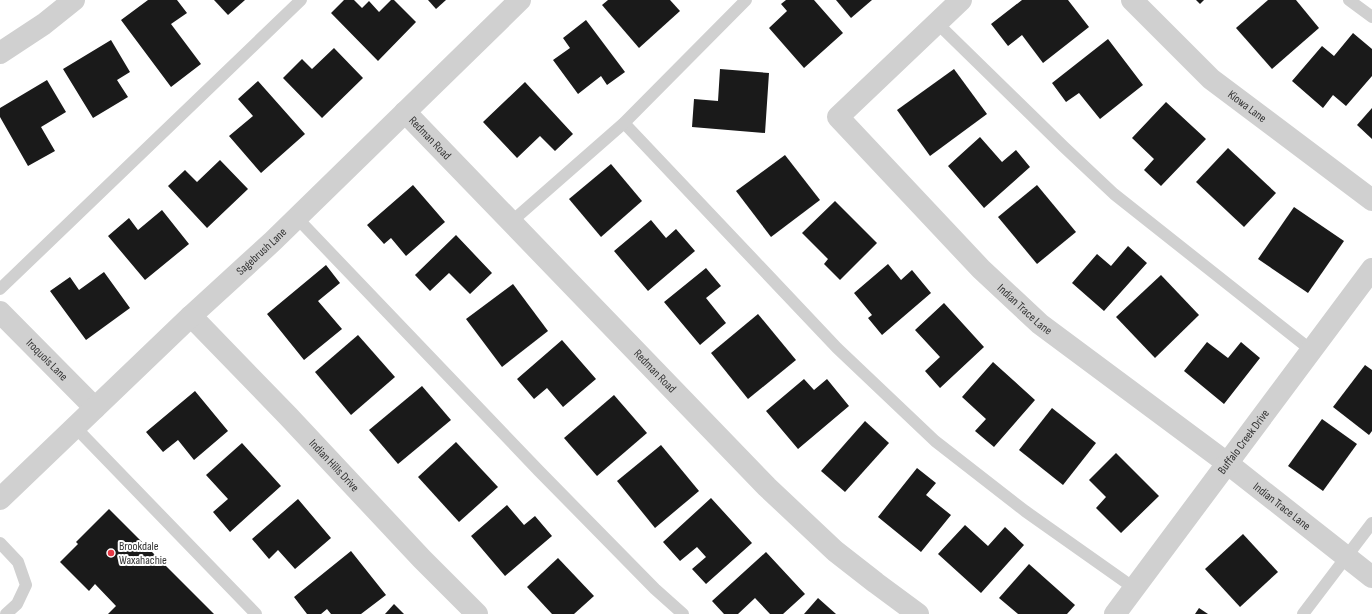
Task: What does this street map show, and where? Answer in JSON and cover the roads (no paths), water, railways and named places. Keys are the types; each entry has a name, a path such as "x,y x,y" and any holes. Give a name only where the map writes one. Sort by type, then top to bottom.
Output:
{"street":[{"path":"0,53 44,24 74,0"},
{"name":"Sagebrush Lane","path":"0,499 191,316 297,218 520,0"},
{"name":"Indian Trace Lane","path":"961,0 838,117 981,269 1040,324 1227,463 1372,577"},
{"name":"Kiowa Lane","path":"1132,0 1211,78 1372,200"},
{"name":"Redman Road","path":"406,112 767,487 834,550 918,614"},
{"name":"Buffalo Creek Drive","path":"1115,614 1372,269"},
{"name":"Iroquois Lane","path":"0,312 95,408"},
{"name":"Indian Hills Drive","path":"191,316 288,416 422,559 477,614"}],"lane":[{"path":"0,289 301,0"},
{"path":"511,222 624,123 746,0"},
{"path":"1348,0 1372,17"},
{"path":"937,23 1114,194 1311,350"},
{"path":"624,123 837,348 935,441 1025,511 1134,588"},
{"path":"297,218 534,465 655,589 683,614"},
{"path":"75,427 256,614"},
{"path":"1303,614 1372,523"},
{"path":"0,544 18,562 26,585 17,604 6,614"}],"place":[{"name":"Brookdale Waxahachie","path":"111,553"}]}
